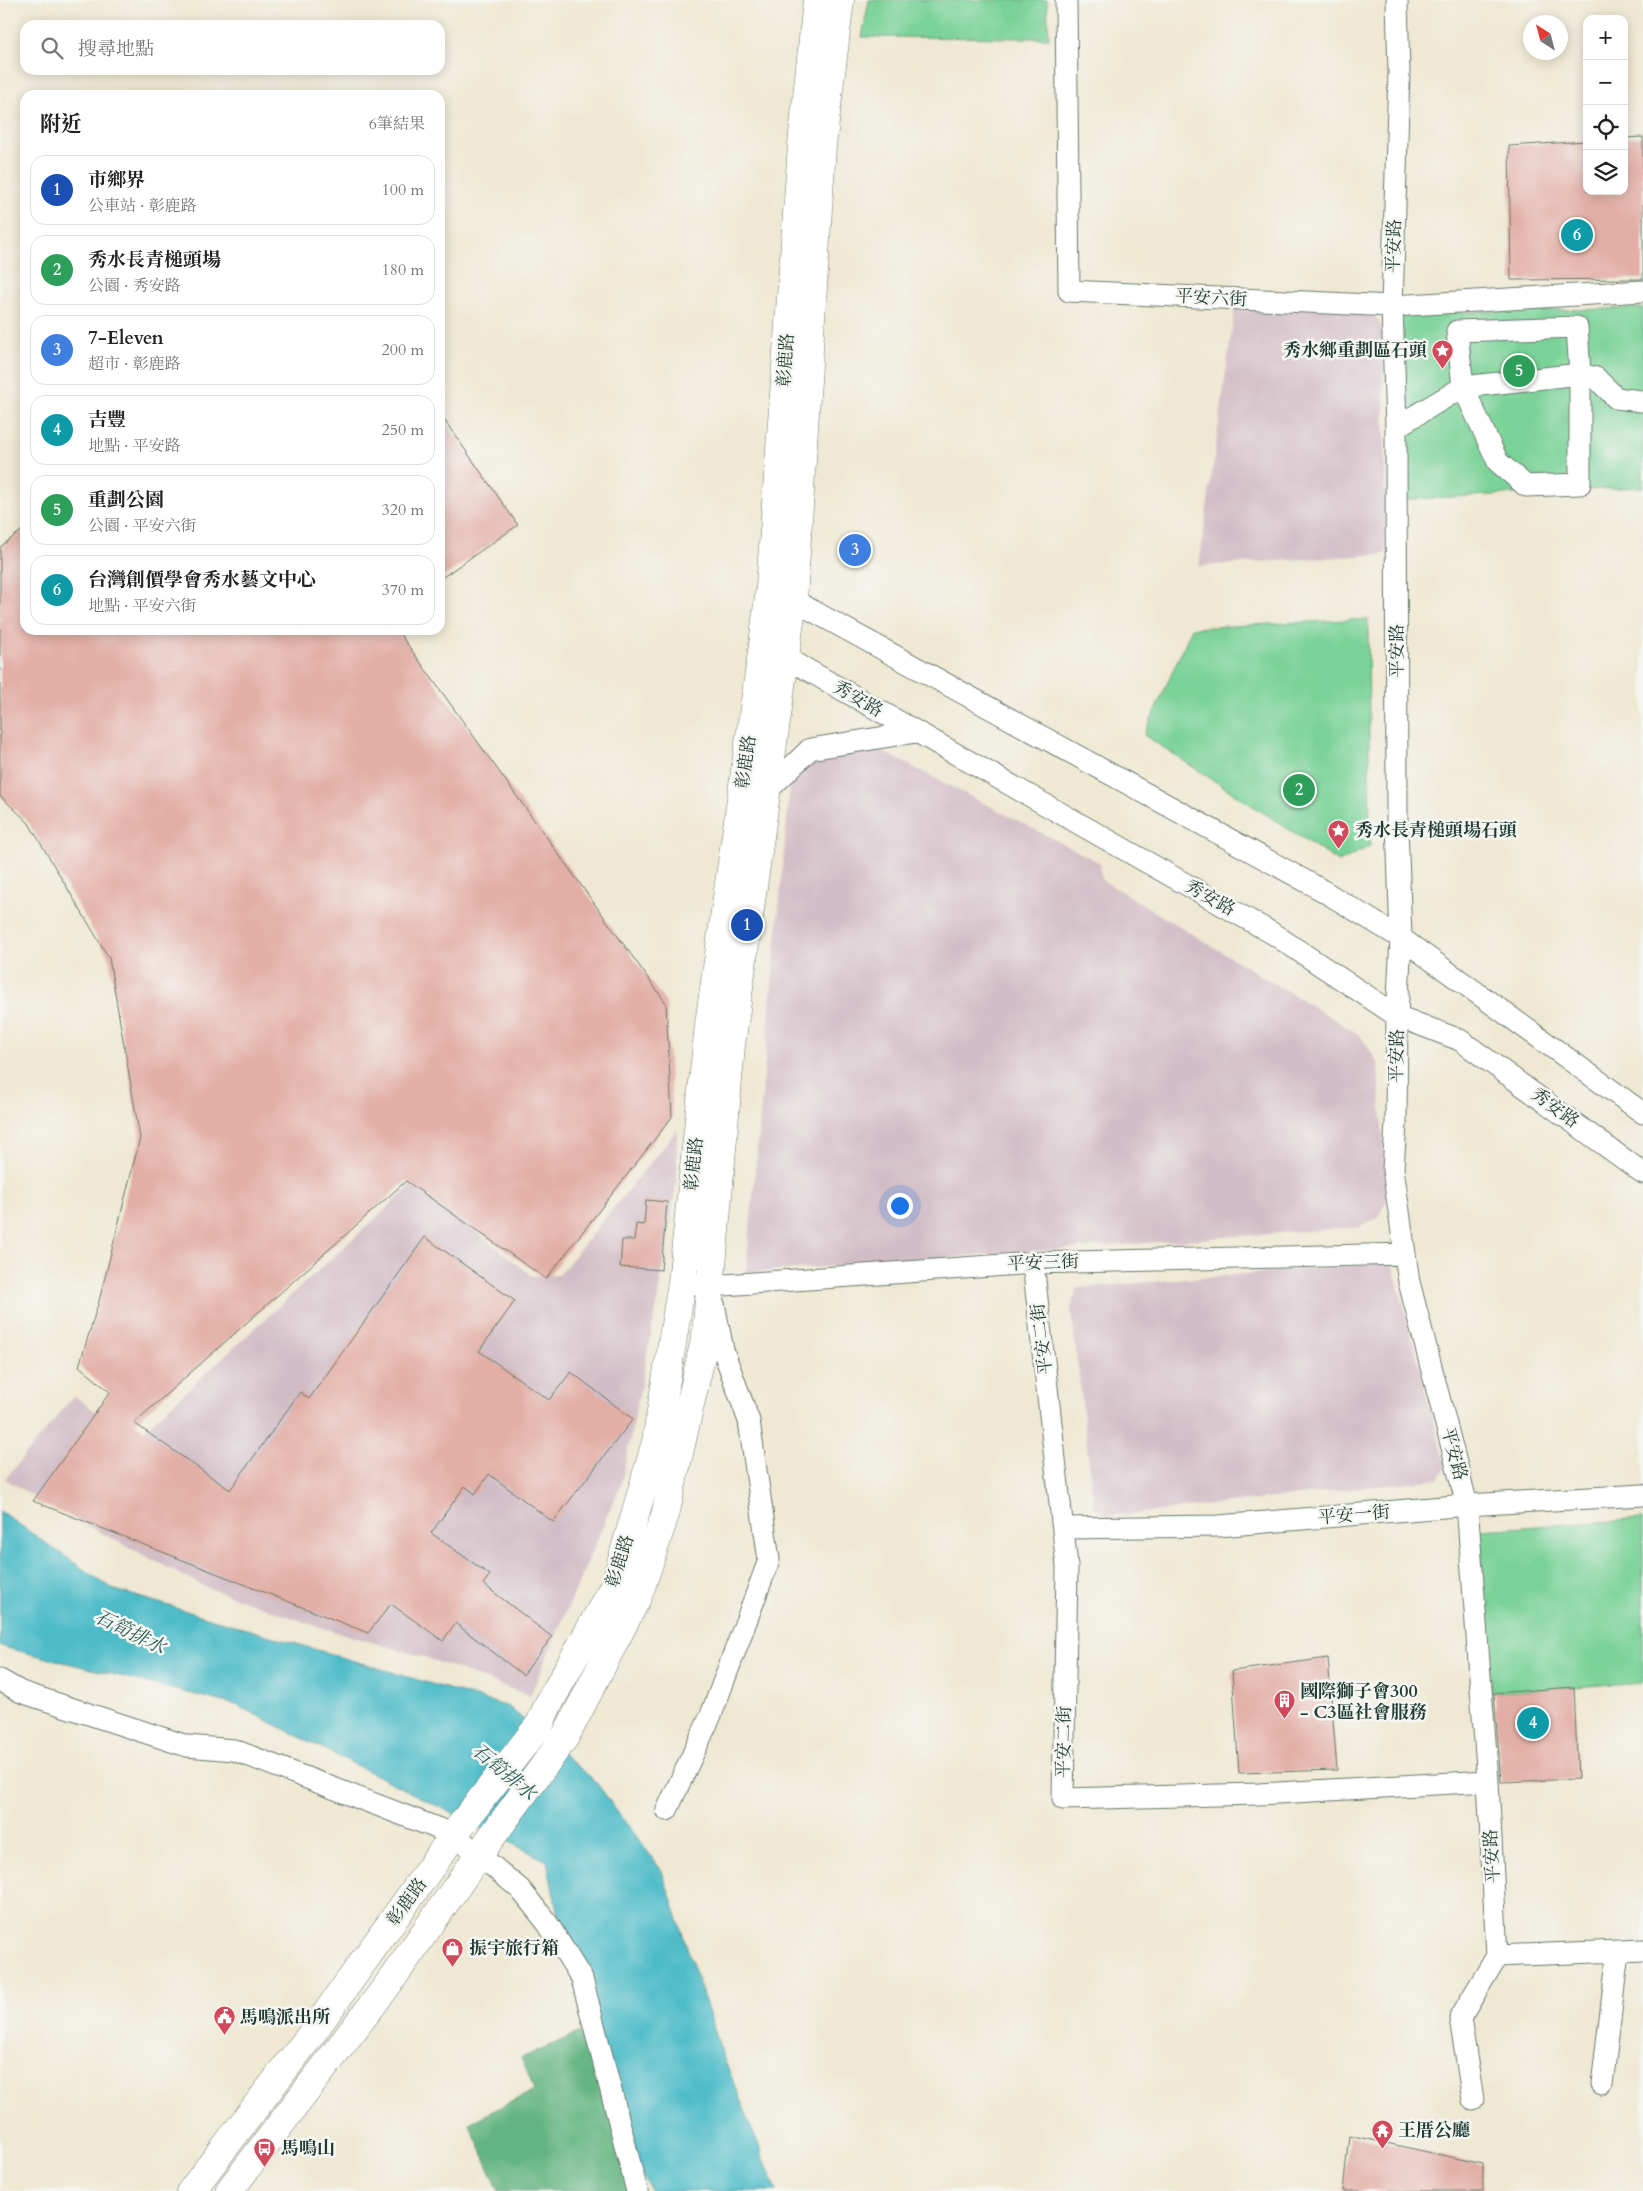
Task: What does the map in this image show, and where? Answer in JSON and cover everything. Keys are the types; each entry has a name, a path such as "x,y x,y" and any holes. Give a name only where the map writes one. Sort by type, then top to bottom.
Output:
{"main road":[{"name":"彰鹿路","path":"230,2191 387,1986 483,1849 565,1737 638,1596 665,1515 706,1335 731,1045 766,792 774,651 770,587 802,144 817,0"},
{"name":"彰鹿路","path":"195,2188 313,2032 458,1830 524,1742 540,1724 548,1705 615,1584 656,1442 682,1282 709,1024 774,651 793,600 822,146 840,0"}],"street":[{"name":"平安六街","path":"1066,0 1069,291 1392,306 1643,292"},
{"name":"平安路","path":"1397,0 1399,72 1392,306 1396,427 1397,824 1401,938 1393,1170 1409,1282 1467,1505 1488,1780 1497,1956"},
{"path":"1577,327 1580,374 1580,484 1526,486 1498,462 1463,387 1457,331 1577,327"},
{"path":"1396,427 1463,387 1580,374 1596,378 1616,398 1641,401"},
{"path":"770,587 1320,889 1401,938 1643,1113"},
{"name":"秀安路","path":"774,651 1272,933 1397,1016 1460,1040 1643,1173"},
{"path":"766,792 810,749 916,732"},
{"name":"平安三街","path":"682,1282 711,1286 1033,1262 1405,1254"},
{"name":"平安二街","path":"1033,1262 1064,1528 1066,1566 1063,1799 1258,1794 1488,1780"},
{"path":"667,1810 711,1715 769,1560 749,1421 723,1350 711,1286"},
{"name":"平安一街","path":"1064,1528 1219,1526 1467,1505 1643,1495"},
{"path":"0,1680 21,1692 187,1746 234,1750 458,1830 483,1849 520,1889 548,1924 582,1979 637,2191"},
{"path":"1473,2100 1460,2018 1497,1956 1643,1950"},
{"path":"1602,2085 1618,1952"}],"shaded area":[{"path":"1235,307 1371,308 1383,328 1386,554 1199,566"},
{"path":"861,744 882,751 1100,863 1102,880 1360,1035 1378,1063 1387,1202 1379,1217 1360,1227 746,1273 791,774 802,763"},
{"path":"677,1130 677,1179 655,1315 621,1484 530,1696 427,1658 316,1626 203,1586 46,1504 5,1479 74,1396 135,1438 414,1183 532,1276 559,1275"},
{"path":"1392,1262 1446,1467 1438,1479 1107,1517 1094,1506 1071,1308 1077,1288"}],"green space":[{"path":"869,0 1047,0 1049,38 862,37"},
{"path":"1643,308 1643,487 1397,500 1395,314"},
{"path":"1368,619 1370,846 1339,862 1144,735 1192,628"},
{"path":"1643,1519 1643,1682 1491,1693 1480,1530"},
{"path":"594,2026 641,2191 499,2191 469,2123 535,2090 521,2058"}],"water":[{"name":"石筍排水","path":"0,1511 112,1589 509,1707 595,1781 662,1871 723,2056 777,2191 651,2191 624,2139 561,1930 547,1861 236,1705 0,1645"}],"building":[{"path":"1643,137 1643,279 1511,280 1509,146 1583,141 1583,195 1628,195 1628,138"},
{"path":"445,421 518,525 445,576"},
{"path":"20,532 20,635 401,635 666,1003 672,1117 546,1279 406,1181 134,1423 230,1490 300,1392 309,1399 425,1237 515,1301 479,1351 549,1400 571,1372 633,1419 553,1522 489,1474 475,1494 465,1486 431,1533 490,1575 483,1584 552,1637 523,1675 455,1623 443,1641 391,1604 368,1633 33,1501 110,1392 79,1366 99,1301 140,1138 109,958 28,822 0,796 0,547"},
{"path":"646,1200 667,1202 661,1270 620,1267 622,1240 634,1240 636,1224 644,1225"},
{"name":"國際獅子會300 - C3區社會服務","path":"1328,1658 1337,1770 1239,1773 1232,1671"},
{"path":"1574,1687 1578,1779 1501,1782 1494,1693"},
{"name":"王厝公廳","path":"1349,2135 1483,2164 1483,2191 1343,2191"}],"place":[{"name":"台灣創價學會秀水藝文中心","path":"1577,235"},
{"name":"秀水鄉重劃區石頭","path":"1443,369"},
{"name":"重劃公園","path":"1519,371"},
{"name":"7-Eleven","path":"855,550"},
{"name":"秀水長青槌頭場","path":"1299,790"},
{"name":"秀水長青槌頭場石頭","path":"1339,849"},
{"name":"市鄉界","path":"747,925"},
{"name":"國際獅子會300 - C3區社會服務","path":"1284,1720"},
{"name":"吉豐","path":"1533,1723"},
{"name":"振宇旅行箱","path":"453,1967"},
{"name":"馬鳴派出所","path":"224,2036"},
{"name":"王厝公廳","path":"1382,2149"},
{"name":"馬鳴山","path":"265,2167"}]}
